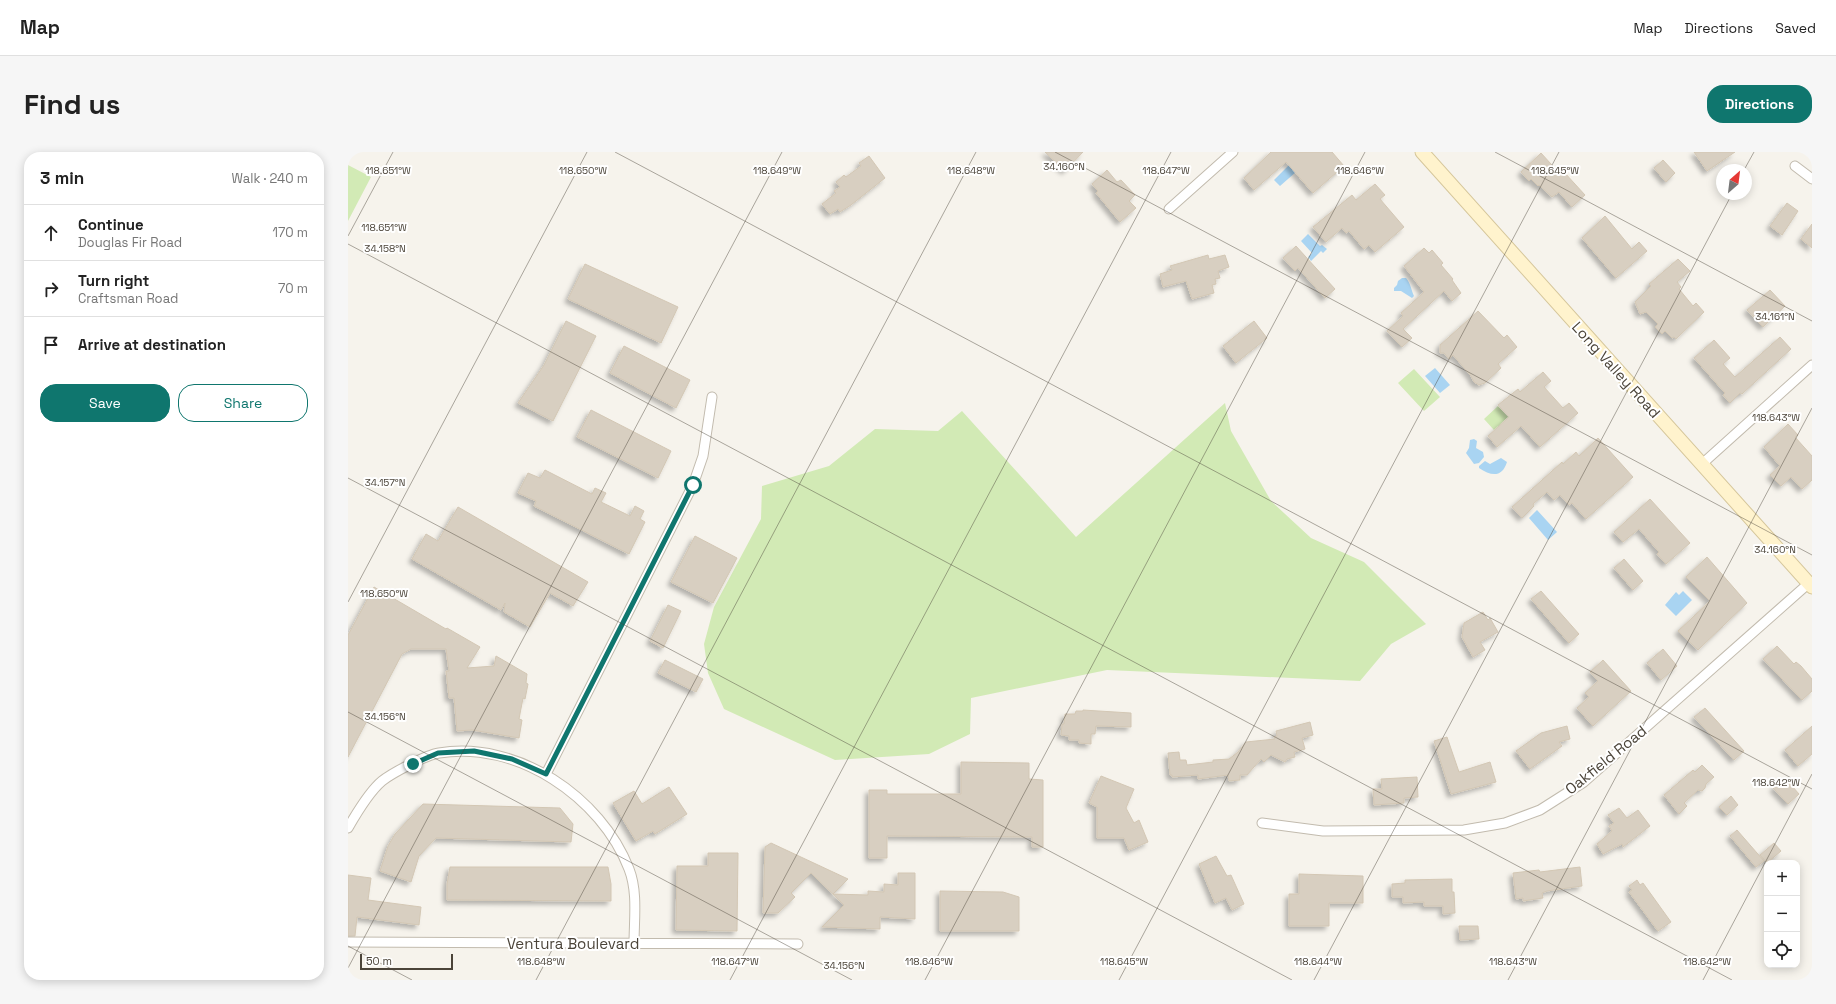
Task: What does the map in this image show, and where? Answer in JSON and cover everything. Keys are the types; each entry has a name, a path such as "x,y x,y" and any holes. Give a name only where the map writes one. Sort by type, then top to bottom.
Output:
{"street":[{"path":"1169,209 1234,152"},
{"name":"Long Valley Road","path":"1422,152 1810,585"},
{"path":"1795,166 1812,179"},
{"path":"1702,464 1812,365"},
{"path":"546,774 693,485 703,456 712,397"},
{"name":"Oakfield Road","path":"1262,823 1323,831 1464,830 1506,823 1540,810 1584,782 1810,585"},
{"path":"348,828 356,814 382,782 413,764 438,753 474,751 512,759 546,774 600,819 621,850 629,871 634,895 634,944"},
{"name":"Ventura Boulevard","path":"348,942 798,944"}],"green space":[{"path":"348,165 371,177 348,221"},
{"path":"1414,369 1440,397 1424,411 1398,383"},
{"path":"1225,403 1231,431 1271,501 1311,538 1364,562 1426,624 1391,644 1360,681 1107,670 971,698 970,734 929,754 835,760 724,709 708,673 704,644 714,607 761,519 762,486 829,466 875,429 938,431 962,411 1076,537"},
{"path":"1498,406 1508,417 1494,430 1484,419"}],"water":[{"path":"1289,165 1296,172 1280,186 1274,180"},
{"path":"1308,234 1320,246 1322,245 1327,249 1323,253 1321,251 1311,261 1308,257 1312,253 1301,241"},
{"path":"1402,278 1406,278 1409,282 1414,296 1412,298 1401,291 1394,291 1398,281"},
{"path":"1435,368 1450,385 1440,393 1425,376"},
{"path":"1474,439 1477,441 1476,448 1483,452 1484,457 1479,463 1474,464 1466,453 1469,448 1470,440"},
{"path":"1501,458 1507,462 1505,467 1499,473 1488,473 1479,468 1479,466 1485,461 1490,464"},
{"path":"1537,510 1557,532 1548,540 1529,518"},
{"path":"1683,591 1692,600 1676,616 1665,605 1676,592 1679,595"}],"building":[{"path":"1045,152 1083,152 1065,171"},
{"path":"1271,152 1332,152 1344,166 1313,193 1286,162 1254,190 1244,178"},
{"path":"1694,152 1735,152 1716,164 1707,171"},
{"path":"1541,153 1561,175 1564,172 1585,195 1572,207 1559,192 1552,197 1531,179 1529,181 1521,172"},
{"path":"869,156 885,178 851,205 840,212 838,209 830,214 822,204 836,193 834,191 840,187 836,182 844,175 846,177 861,166 859,163"},
{"path":"1663,160 1675,173 1666,182 1654,168"},
{"path":"1107,170 1117,182 1121,180 1135,195 1129,201 1136,208 1120,222 1096,193 1098,191 1092,184"},
{"path":"1375,184 1385,195 1380,199 1404,227 1375,252 1369,245 1364,249 1349,231 1346,233 1342,228 1326,242 1313,227 1352,195 1356,200"},
{"path":"1787,203 1798,211 1782,235 1770,226"},
{"path":"1605,216 1632,249 1639,242 1647,251 1616,278 1582,238"},
{"path":"1812,224 1812,248 1801,239"},
{"path":"1296,246 1335,289 1325,298 1298,268 1295,271 1283,258"},
{"path":"1424,248 1429,253 1432,250 1443,263 1441,265 1453,279 1452,280 1461,293 1452,301 1444,291 1403,329 1412,338 1402,347 1387,331 1403,316 1401,313 1424,292 1404,266"},
{"path":"1208,255 1209,259 1225,255 1229,267 1218,271 1220,278 1215,279 1216,284 1212,285 1214,293 1192,299 1186,281 1163,287 1160,274 1172,270 1170,266"},
{"path":"1678,259 1690,271 1677,282 1681,287 1679,289 1693,306 1696,303 1704,312 1676,339 1674,337 1672,338 1665,331 1662,334 1655,327 1658,324 1646,312 1640,314 1635,302 1651,286 1649,284"},
{"path":"585,264 678,307 661,343 568,299"},
{"path":"1770,290 1785,306 1763,327 1747,310"},
{"path":"1478,311 1504,338 1507,335 1517,347 1498,364 1501,368 1485,383 1479,385 1474,382 1471,376 1453,355 1449,359 1444,353 1440,353 1440,345"},
{"path":"566,321 596,336 553,421 518,403 544,365"},
{"path":"1254,321 1267,338 1236,363 1223,346"},
{"path":"1780,337 1791,349 1742,394 1740,393 1730,403 1723,395 1725,393 1694,358 1714,340 1730,358 1723,364 1735,377"},
{"path":"624,346 690,380 676,408 610,373"},
{"path":"1543,372 1551,381 1544,387 1563,408 1569,403 1578,413 1540,447 1521,426 1497,447 1488,436 1509,417 1498,405 1518,389 1520,392"},
{"path":"591,410 671,451 658,478 577,437"},
{"path":"1788,424 1798,435 1795,437 1812,456 1812,480 1802,489 1791,477 1781,486 1770,475 1780,466 1764,447"},
{"path":"1598,438 1633,477 1586,519 1572,503 1569,505 1560,495 1554,500 1547,492 1533,504 1534,506 1522,518 1512,507 1562,462 1563,464 1576,452 1579,456"},
{"path":"545,470 592,494 595,488 606,493 601,502 630,516 635,506 644,511 640,519 645,522 629,554 534,506 536,501 518,493 528,473 540,478"},
{"path":"1650,499 1690,543 1666,564 1657,554 1659,552 1639,529 1623,542 1614,532"},
{"path":"458,507 588,582 573,606 550,593 530,627 504,612 505,603 501,610 412,559 426,534 438,541"},
{"path":"695,536 737,558 713,603 671,582"},
{"path":"1707,557 1747,603 1698,650 1678,631 1710,601 1686,577"},
{"path":"1624,559 1643,581 1633,590 1614,568"},
{"path":"374,587 480,647 467,668 494,666 496,656 527,674 526,683 528,684 525,699 523,698 519,719 522,720 519,738 472,730 457,731 454,698 449,698 446,671 449,671 446,649 411,649 402,654 348,757 348,635"},
{"path":"1541,591 1579,634 1569,643 1531,599"},
{"path":"668,605 681,611 663,648 650,641"},
{"path":"1483,612 1488,620 1490,618 1498,632 1480,642 1485,650 1473,657 1462,637 1464,623"},
{"path":"1777,646 1794,664 1796,662 1801,666 1812,679 1812,691 1802,700 1763,659"},
{"path":"1663,649 1677,666 1661,680 1647,663"},
{"path":"665,660 703,679 696,692 658,673"},
{"path":"1603,660 1631,691 1593,726 1577,708 1589,697 1585,693 1598,681 1590,672"},
{"path":"1705,708 1744,751 1734,760 1694,717"},
{"path":"1083,710 1131,713 1131,727 1096,726 1095,734 1091,734 1091,744 1079,743 1079,740 1069,740 1069,736 1061,735 1065,714 1075,714 1076,711"},
{"path":"1310,722 1313,735 1302,738 1305,749 1294,752 1295,757 1287,759 1285,762 1271,755 1264,762 1261,759 1247,775 1240,775 1240,780 1229,781 1228,775 1198,779 1198,775 1172,777 1172,775 1170,775 1168,753 1179,752 1180,760 1186,760 1187,765 1213,762 1213,760 1229,759 1238,752 1246,742 1275,739 1274,737 1277,736 1276,731"},
{"path":"1567,726 1570,739 1559,742 1562,746 1530,769 1516,751 1541,733"},
{"path":"1812,726 1812,754 1798,766 1785,750"},
{"path":"1447,737 1459,772 1490,762 1496,782 1451,794 1434,741"},
{"path":"961,762 1029,763 1029,779 1043,780 1043,847 1032,847 1032,837 887,836 887,858 869,858 869,790 887,790 887,794 961,794"},
{"path":"1702,765 1714,777 1706,784 1702,791 1698,790 1684,803 1687,806 1679,814 1664,795 1693,770 1695,772"},
{"path":"1101,776 1134,789 1126,808 1134,823 1139,820 1148,842 1129,850 1124,838 1097,838 1097,807 1089,803"},
{"path":"1417,777 1418,797 1404,798 1404,803 1374,805 1373,789 1382,789 1381,779"},
{"path":"1785,778 1799,794 1788,804 1773,788"},
{"path":"669,787 687,814 655,834 653,831 636,841 613,803 634,791 642,804"},
{"path":"1731,796 1738,805 1727,815 1719,807"},
{"path":"423,804 560,808 573,824 571,842 436,838 419,856 411,882 380,871 388,846 395,834"},
{"path":"1619,808 1627,818 1638,810 1650,826 1623,847 1622,844 1603,854 1597,844 1612,831 1609,826 1614,823 1608,815"},
{"path":"1737,830 1764,861 1756,867 1730,836"},
{"path":"771,843 848,879 833,894 868,895 868,891 884,892 884,884 898,885 898,873 915,873 915,919 880,917 880,929 822,927 844,905 811,873 791,893 795,897 778,913 763,913 765,847"},
{"path":"1774,843 1781,851 1770,860 1764,860 1760,855"},
{"path":"708,853 738,853 737,931 676,930 677,866 708,866"},
{"path":"1216,856 1227,876 1231,875 1244,904 1232,910 1226,898 1215,903 1199,864"},
{"path":"450,867 608,867 611,884 611,901 447,900 447,884"},
{"path":"1580,867 1582,886 1547,891 1542,893 1543,898 1523,901 1523,898 1516,899 1513,873 1539,870 1540,872"},
{"path":"1299,874 1363,876 1363,903 1329,903 1329,926 1289,926 1289,894 1299,894"},
{"path":"348,875 371,878 368,900 421,907 419,925 357,917 355,936 348,936"},
{"path":"1452,879 1455,913 1443,914 1443,906 1424,906 1424,902 1403,903 1403,897 1392,897 1392,884 1405,883 1405,880"},
{"path":"1637,880 1640,885 1643,883 1671,922 1658,931 1629,892 1632,890 1629,886"},
{"path":"940,891 1003,892 1019,897 1019,931 940,931"},
{"path":"1459,926 1478,926 1479,939 1460,940"}],"route":[{"path":"413,764 438,753 474,751 512,759 546,774 693,485"}]}
